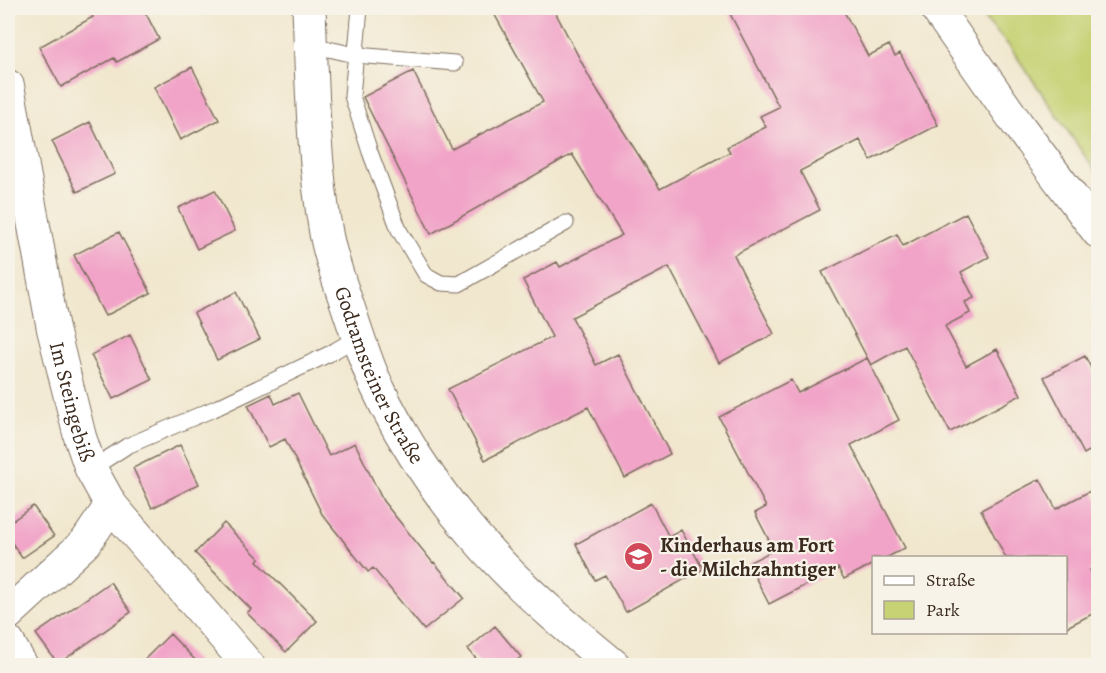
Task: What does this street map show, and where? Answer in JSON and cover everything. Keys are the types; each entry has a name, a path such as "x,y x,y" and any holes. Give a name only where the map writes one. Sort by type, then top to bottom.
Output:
{"street":[{"name":"Godramsteiner Straße","path":"309,8 317,171 321,203 327,237 342,291 374,380 418,458 454,511 479,541 530,593 614,666"},
{"path":"936,8 1018,125 1098,232"},
{"name":"Im Steingebiß","path":"8,86 53,329 80,437 91,469 111,505 249,666"},
{"path":"8,614 86,542 111,505"},
{"path":"8,642 22,666"}],"lane":[{"path":"360,8 352,96 399,230 426,275 441,283 459,284 566,223"},
{"path":"311,45 355,55 455,63"},
{"path":"91,469 127,447 218,407 329,354 358,337"}],"path":[{"path":"1097,8 1098,23"}],"green space":[{"path":"975,8 1098,8 1098,175 1010,47"}],"building":[{"path":"88,8 143,8 159,39 117,62 114,58 61,87 39,47 93,17"},
{"path":"491,8 553,8 591,80 660,189 730,152 727,147 766,127 760,116 779,107 727,8 842,8 868,56 889,45 895,56 900,53 938,125 871,160 860,140 800,171 820,210 734,255 774,334 719,363 669,267 572,317 596,365 618,354 670,454 625,478 588,407 485,460 448,389 552,337 523,280 557,262 560,267 622,235 572,154 431,234 363,97 413,71 452,149 543,102"},
{"path":"192,67 219,120 180,140 154,87"},
{"path":"90,122 115,174 77,192 52,141"},
{"path":"215,190 235,231 197,249 178,208"},
{"path":"966,213 989,257 961,272 974,298 965,302 970,313 945,326 966,366 997,349 1021,395 950,432 905,346 871,365 822,272 897,234 903,246"},
{"path":"119,232 151,293 105,316 74,255"},
{"path":"236,292 260,339 217,360 194,313"},
{"path":"130,335 152,380 113,399 91,355"},
{"path":"1085,356 1098,382 1098,446 1084,454 1044,377"},
{"path":"867,358 899,420 851,445 905,548 890,556 872,556 872,565 844,579 838,568 769,604 748,563 774,550 755,513 766,507 719,417 791,380 798,393"},
{"path":"298,393 329,456 355,443 383,501 464,598 424,630 373,568 368,572 322,514 285,439 269,447 248,405 271,394 275,404"},
{"path":"180,445 199,484 152,508 133,468"},
{"path":"1040,479 1056,509 1092,490 1098,501 1098,565 1090,570 1098,586 1098,611 1067,627 1067,556 1005,556 981,510"},
{"name":"Kinderhaus am Fort - die Milchzahntiger","path":"651,503 669,537 681,530 703,569 626,612 605,575 595,580 576,544"},
{"path":"33,506 54,536 22,558 8,537 8,524"},
{"path":"224,523 259,558 257,561 317,621 286,652 247,613 251,609 195,553"},
{"path":"110,582 131,612 58,664 36,634"},
{"path":"495,626 521,657 511,666 482,666 468,649"},
{"path":"170,634 201,666 138,666"}],"place":[{"name":"Kinderhaus am Fort - die Milchzahntiger","path":"639,557"}]}
